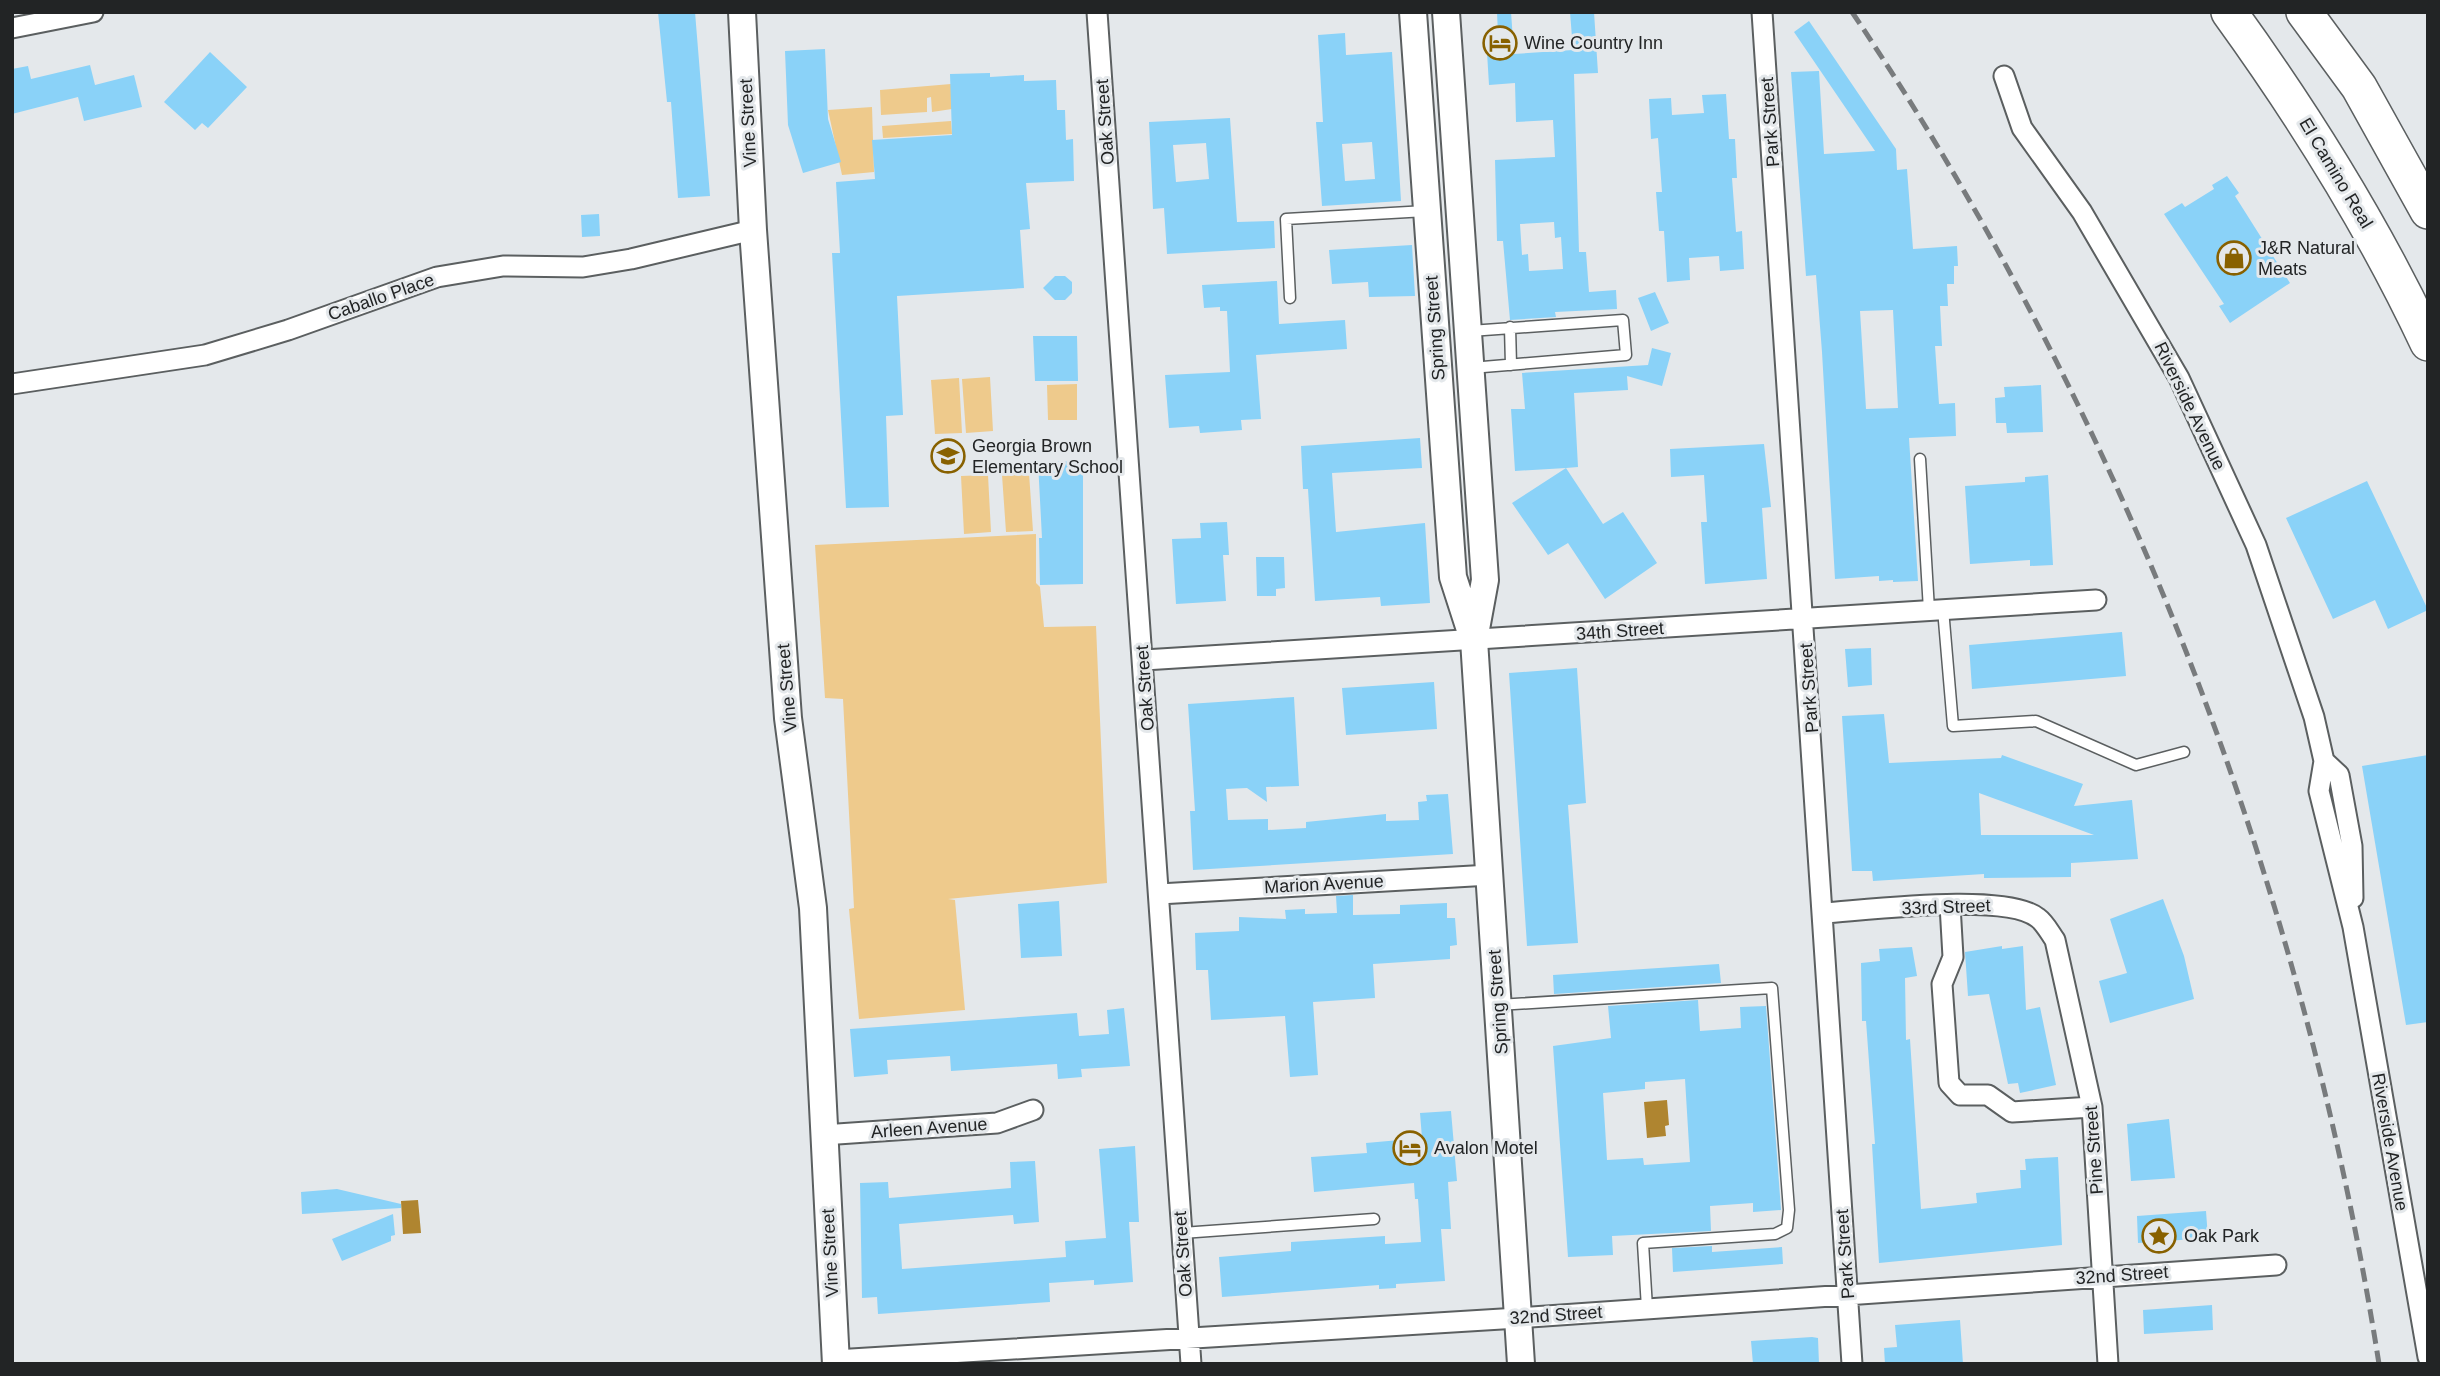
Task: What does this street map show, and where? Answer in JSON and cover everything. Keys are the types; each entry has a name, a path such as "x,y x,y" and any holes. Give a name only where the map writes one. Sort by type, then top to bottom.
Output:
{"highway":[{"name":"El Camino Real","path":"2229,12 2286,91 2355,201 2428,344"},
{"path":"2304,12 2359,88 2428,211"}],"main road":[{"name":"Vine Street","path":"743,12 753,230 788,718 813,908 835,1362"},
{"name":"Spring Street","path":"1413,12 1453,577 1474,640"},
{"name":"Spring Street","path":"1446,12 1485,580 1474,640 1521,1364"}],"street":[{"path":"12,28 93,12"},
{"name":"Oak Street","path":"1097,12 1191,1364"},
{"name":"Park Street","path":"1762,12 1852,1364"},
{"name":"Riverside Avenue","path":"2004,76 2022,128 2082,212 2185,391 2256,545 2314,717 2324,761 2319,791 2353,927 2428,1357"},
{"name":"Caballo Place","path":"12,384 205,355 288,330 437,277 469,270 503,266 583,268 753,230"},
{"name":"34th Street","path":"1144,660 2096,600"},
{"name":"Marion Avenue","path":"1159,894 1490,874"},
{"path":"1950,905 1953,957 1942,984 1949,1083 1960,1095 1987,1095 2012,1112 2092,1107"},
{"name":"33rd Street","path":"1824,913 1950,905 2004,905 2038,917 2055,940"},
{"name":"Pine Street","path":"2055,940 2092,1107 2108,1364"},
{"name":"Arleen Avenue","path":"823,1135 997,1123 1033,1110"},
{"name":"32nd Street","path":"835,1362 2276,1265"}],"lane":[{"path":"1290,298 1286,219 1426,211"},
{"path":"1468,331 1623,320 1626,355 1471,368"},
{"path":"1510,327 1511,365"},
{"path":"1920,458 1936,609 1953,726 2036,721 2136,765 2184,752"},
{"path":"1498,1005 1772,988 1789,1210 1787,1228 1775,1234 1643,1243 1647,1308"},
{"path":"1182,1233 1374,1219"}],"shaded area":[{"path":"951,84 952,109 932,112 931,97 927,98 927,112 881,115 880,90"},
{"path":"872,107 874,172 842,175 828,110"},
{"path":"951,121 952,134 883,138 882,126"},
{"path":"990,377 993,431 966,433 962,379"},
{"path":"959,378 962,433 935,434 931,380"},
{"path":"1077,384 1077,420 1048,420 1047,385"},
{"path":"1029,473 1033,531 1006,532 1002,475"},
{"path":"988,475 991,532 964,534 961,476"},
{"path":"1036,534 1036,583 1040,587 1044,627 1096,626 1107,883 948,899 955,900 965,1010 859,1019 849,909 854,908 843,699 825,698 815,545"},
{"path":"1667,1100 1669,1125 1665,1126 1666,1136 1647,1138 1644,1102"},
{"path":"418,1200 421,1233 403,1234 401,1201"}],"building":[{"path":"658,12 695,12 710,196 678,198 671,102 667,102"},
{"path":"1497,12 1511,12 1514,54 1573,50 1570,12 1594,12 1598,73 1574,74 1579,252 1586,252 1589,292 1616,290 1617,309 1555,312 1556,317 1510,320 1503,241 1497,241 1495,160 1555,157 1553,120 1516,122 1515,83 1489,85 1486,36 1498,35","holes":["1554,222 1555,238 1561,237 1563,269 1529,271 1528,254 1522,255 1520,224"]},
{"path":"1809,21 1896,149 1897,170 1907,169 1913,249 1957,246 1958,266 1954,266 1954,284 1947,284 1948,306 1940,306 1942,346 1935,346 1939,404 1955,403 1956,436 1909,438 1918,581 1879,581 1879,576 1835,579 1816,275 1806,276 1791,72 1819,71 1824,154 1875,151 1794,32","holes":["1893,310 1898,408 1866,409 1860,311"]},
{"path":"1345,33 1346,55 1392,52 1401,201 1322,206 1316,122 1323,122 1318,35","holes":["1372,142 1375,179 1345,181 1342,144"]},
{"path":"825,49 828,119 841,162 803,173 788,125 785,51"},
{"path":"210,52 247,87 208,128 202,123 195,130 164,102"},
{"path":"90,65 95,85 134,75 142,107 84,121 78,97 12,114 12,69 28,66 31,79"},
{"path":"990,73 990,77 1024,75 1024,81 1056,80 1057,110 1065,110 1066,140 1073,139 1074,181 1026,183 1030,229 1020,230 1024,288 897,296 903,415 886,416 889,507 846,508 832,253 840,253 836,182 875,179 872,140 952,135 950,74"},
{"path":"1726,94 1729,139 1735,139 1737,178 1732,178 1736,232 1742,231 1744,269 1720,271 1719,256 1689,258 1690,280 1667,282 1664,231 1659,231 1656,192 1662,192 1658,138 1651,139 1649,99 1671,98 1672,115 1704,113 1702,95"},
{"path":"1230,118 1237,222 1274,221 1275,248 1167,254 1164,208 1153,209 1149,122","holes":["1206,143 1209,179 1176,182 1173,145"]},
{"name":"J&R Natural Meats","path":"2227,176 2239,193 2235,196 2290,283 2230,323 2219,306 2224,304 2164,214 2182,203 2185,207 2214,189 2212,185"},
{"path":"599,214 600,236 582,237 581,215"},
{"path":"1412,245 1415,296 1369,297 1368,282 1332,284 1329,250"},
{"path":"1055,276 1065,276 1072,282 1072,293 1065,300 1055,300 1043,288"},
{"path":"1277,281 1279,324 1345,320 1347,349 1256,355 1261,419 1241,420 1242,430 1200,433 1199,426 1169,428 1165,375 1230,372 1227,311 1220,311 1220,307 1204,308 1202,285"},
{"path":"1655,292 1669,323 1651,331 1638,298"},
{"path":"1033,336 1077,336 1078,381 1035,381"},
{"path":"1652,348 1671,353 1662,386 1627,376 1628,390 1574,393 1578,467 1515,471 1511,409 1525,409 1522,373 1648,365"},
{"path":"2041,385 2043,432 2007,433 2006,423 1996,423 1995,398 2005,397 2004,387"},
{"path":"1420,438 1422,468 1332,473 1336,532 1425,523 1430,603 1381,606 1380,597 1315,601 1308,489 1303,489 1301,446"},
{"path":"1764,444 1771,507 1762,508 1767,579 1705,584 1701,522 1707,522 1704,475 1671,477 1670,449"},
{"path":"1083,461 1083,584 1040,585 1039,538 1042,538 1038,462"},
{"path":"1566,468 1603,524 1623,512 1657,563 1605,599 1568,543 1548,555 1512,503"},
{"path":"2048,475 2053,565 2030,566 2030,560 1970,564 1965,486 2025,482 2025,477"},
{"path":"2367,481 2428,610 2388,629 2375,600 2333,619 2286,518"},
{"path":"1227,522 1229,555 1223,555 1226,601 1176,604 1172,539 1201,538 1200,523"},
{"path":"1256,557 1284,557 1285,588 1276,589 1276,596 1257,596"},
{"path":"2122,632 2126,676 1972,689 1969,645"},
{"path":"1871,648 1872,685 1848,687 1845,649"},
{"path":"1577,668 1586,803 1568,805 1578,943 1527,946 1509,673"},
{"path":"1434,682 1437,729 1346,735 1342,688"},
{"path":"1294,697 1299,786 1266,787 1267,802 1247,788 1226,789 1228,820 1268,819 1268,830 1306,828 1306,822 1386,814 1386,821 1419,820 1418,802 1427,801 1426,795 1448,794 1453,854 1193,870 1190,811 1195,811 1188,704"},
{"path":"1884,714 1889,763 2001,758 2002,755 2083,784 2074,806 2132,800 2138,859 2071,863 2071,877 1984,878 1984,874 1873,881 1872,871 1852,871 1842,716","holes":["1979,793 2094,835 1981,835"]},
{"path":"2428,755 2428,1022 2406,1025 2362,766"},
{"path":"1353,895 1353,915 1400,914 1400,905 1447,903 1447,918 1455,918 1457,945 1450,946 1450,959 1373,964 1375,998 1313,1002 1318,1075 1290,1077 1285,1016 1211,1020 1208,970 1196,970 1195,933 1239,931 1239,917 1286,919 1285,910 1305,909 1305,914 1337,913 1336,896"},
{"path":"2163,899 2184,956 2194,999 2110,1023 2099,981 2127,973 2110,919"},
{"path":"1059,901 1062,956 1021,958 1018,904"},
{"path":"2002,946 2002,949 2023,946 2026,1010 2040,1007 2056,1085 2020,1093 2018,1083 2008,1084 1989,994 1968,996 1965,952"},
{"path":"1912,947 1917,976 1905,978 1906,1040 1910,1039 1921,1209 1977,1203 1976,1193 2021,1188 2020,1170 2026,1170 2025,1159 2058,1157 2062,1245 1879,1263 1872,1144 1875,1144 1866,1021 1862,1021 1861,963 1880,961 1879,949"},
{"path":"1719,964 1721,983 1554,994 1553,975"},
{"path":"1698,1000 1700,1031 1741,1028 1740,1007 1766,1006 1781,1210 1753,1212 1753,1203 1710,1206 1711,1231 1612,1236 1613,1255 1568,1257 1553,1046 1611,1038 1608,1006","holes":["1685,1079 1690,1162 1644,1165 1643,1158 1607,1160 1603,1093 1645,1089 1645,1082"]},
{"path":"1124,1008 1130,1066 1081,1069 1082,1077 1058,1079 1057,1064 951,1071 950,1056 887,1060 888,1074 854,1077 850,1029 1077,1013 1079,1036 1109,1034 1107,1010"},
{"path":"1451,1111 1457,1181 1448,1182 1451,1229 1441,1229 1445,1281 1396,1284 1396,1288 1379,1289 1379,1285 1222,1297 1219,1257 1291,1251 1291,1242 1385,1236 1385,1244 1421,1242 1414,1183 1314,1192 1311,1157 1367,1153 1366,1143 1422,1138 1420,1113"},
{"path":"2169,1119 2175,1178 2131,1181 2127,1124"},
{"path":"1135,1146 1139,1222 1129,1222 1133,1282 1094,1285 1094,1280 1049,1283 1050,1302 878,1314 877,1297 862,1298 860,1183 888,1182 889,1198 1011,1188 1010,1162 1035,1161 1039,1222 1014,1224 1013,1215 899,1224 902,1269 1066,1257 1065,1241 1106,1238 1099,1149"},
{"path":"337,1189 401,1204 401,1208 302,1214 301,1192"},
{"path":"2206,1211 2208,1238 2138,1243 2137,1216"},
{"path":"393,1214 395,1235 391,1236 391,1241 342,1261 332,1239"},
{"path":"1712,1246 1712,1252 1782,1247 1783,1264 1673,1272 1672,1248"},
{"path":"2212,1305 2213,1330 2144,1334 2143,1310"},
{"path":"1960,1320 1963,1364 1885,1364 1884,1348 1897,1347 1895,1325"},
{"path":"1818,1338 1819,1364 1753,1364 1751,1341"}],"railway":[{"path":"1852,12 1950,167 2038,326 2118,491 2189,659 2251,831 2303,1006 2346,1184 2379,1364"}],"place":[{"name":"Wine Country Inn","path":"1500,43"},
{"name":"J&R Natural Meats","path":"2234,258"},
{"name":"Georgia Brown Elementary School","path":"948,456"},
{"name":"Avalon Motel","path":"1410,1148"},
{"name":"Oak Park","path":"2159,1236"}]}
